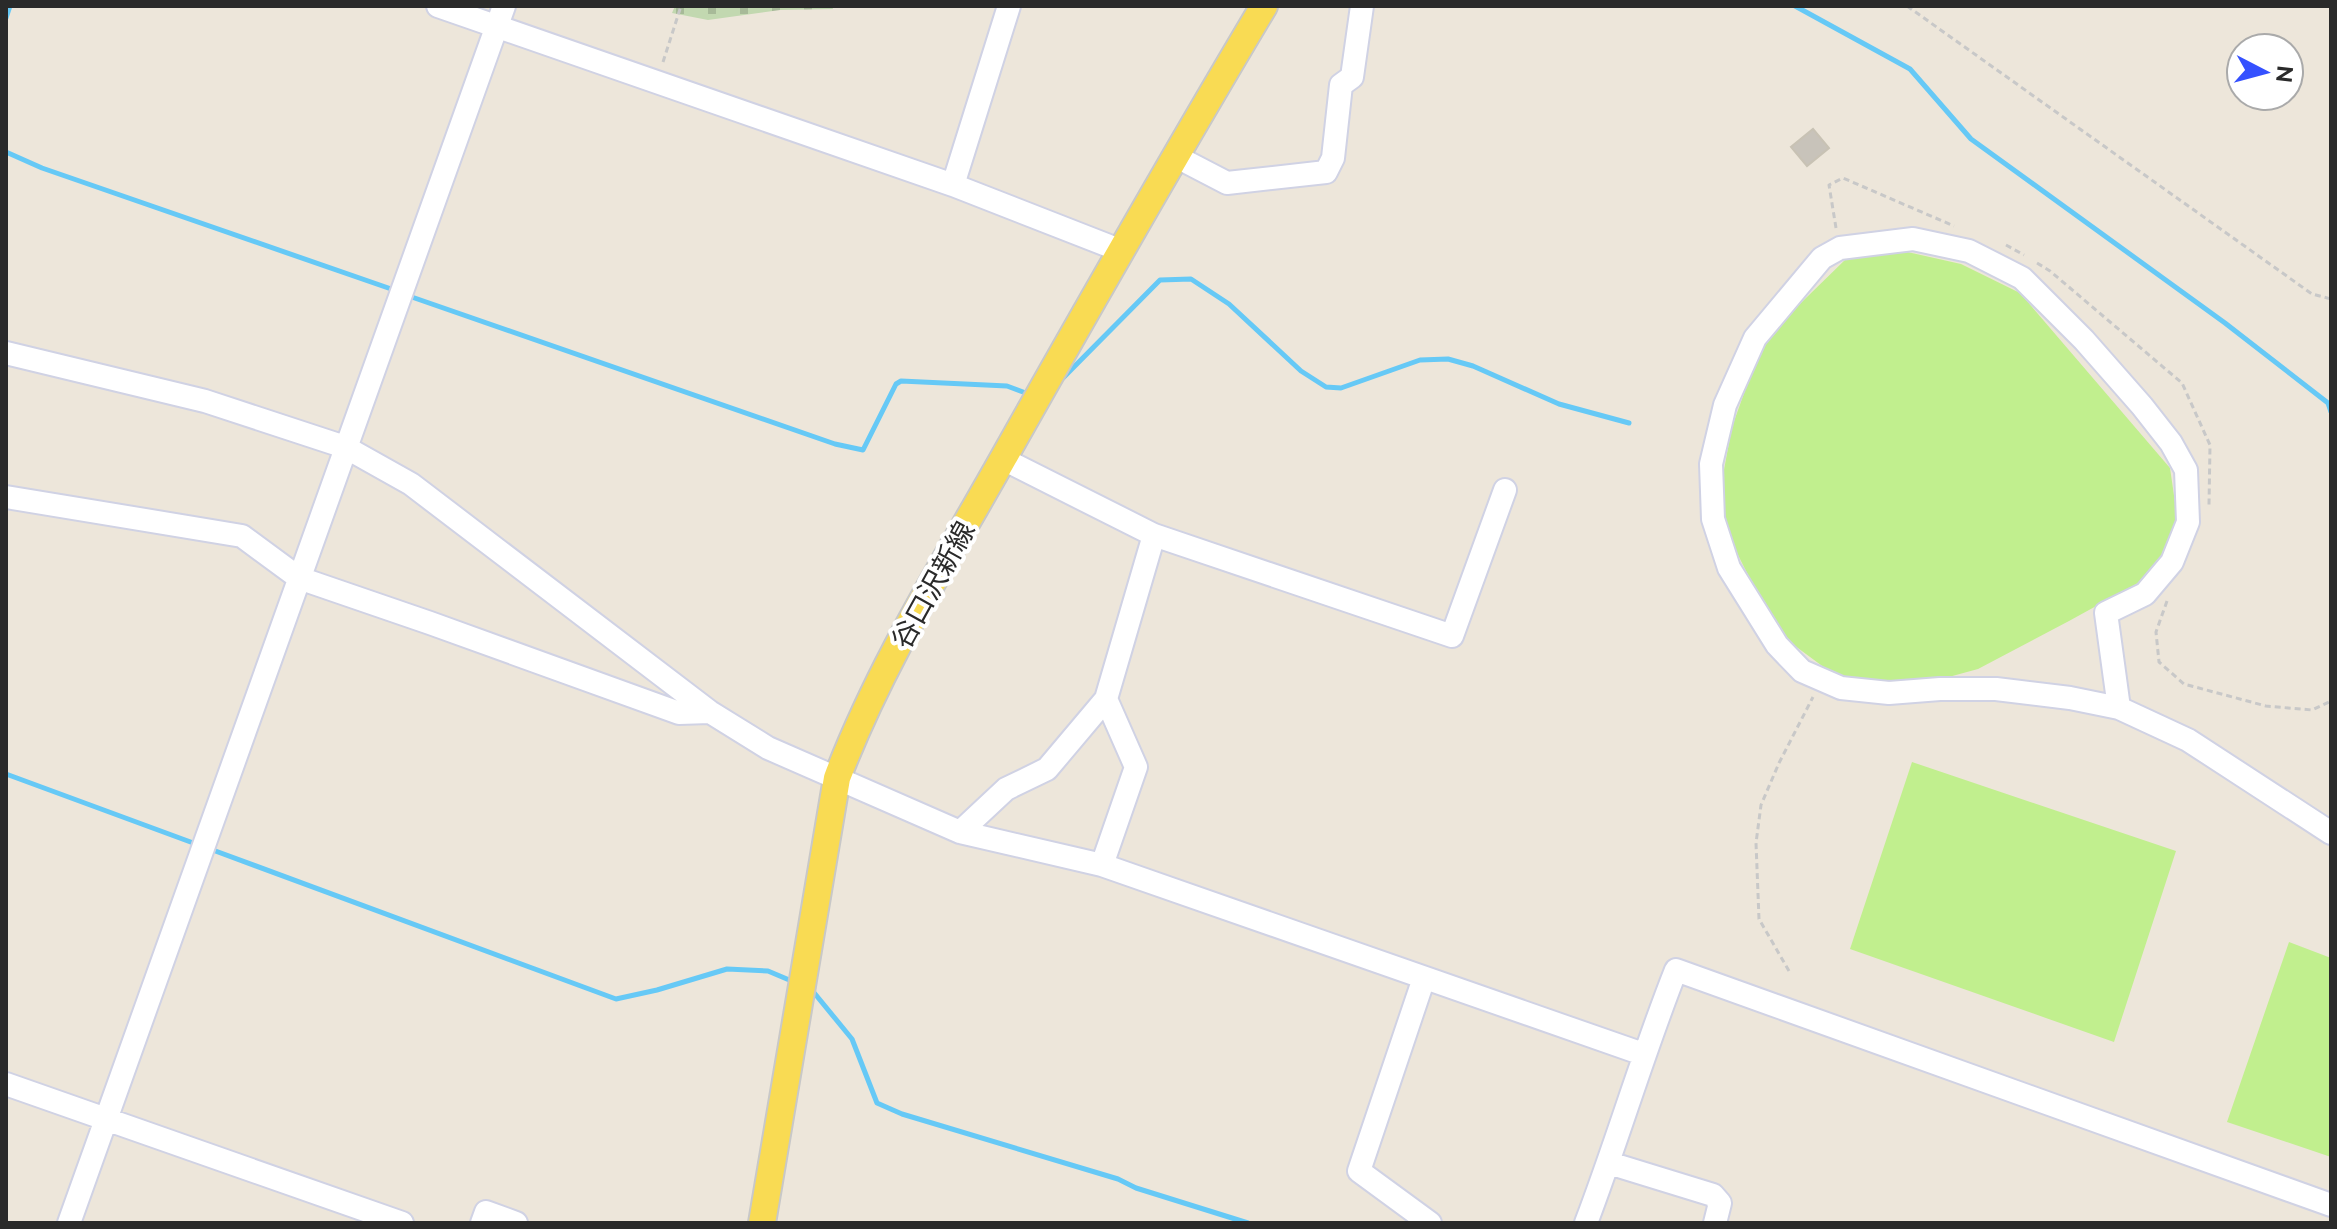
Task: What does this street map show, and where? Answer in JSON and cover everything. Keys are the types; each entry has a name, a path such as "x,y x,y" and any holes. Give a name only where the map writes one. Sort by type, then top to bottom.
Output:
{"main road":[{"name":"谷口沢新線","path":"762,1223 837,778 855,731 920,602 1264,6"}],"street":[{"path":"438,6 500,17 657,81 953,185 1122,251"},
{"path":"953,185 1009,6"},
{"path":"1175,156 1227,183 1326,172 1333,158 1341,85 1352,77 1362,6"},
{"path":"69,1223 500,17"},
{"path":"2119,708 2106,613 2145,594 2172,562 2188,522 2186,470 2171,443 2084,340 2022,278 1969,251 1913,239 1840,248 1822,258 1755,338 1725,405 1711,464 1713,519 1729,568 1777,645 1802,671 1841,688 1889,693 1996,689 2070,698 2119,708 2188,740 2331,832"},
{"path":"6,353 205,401 345,447 411,484 710,712 768,748 960,832 1102,865 1643,1054"},
{"path":"1003,459 1154,535 1452,636 1505,490"},
{"path":"6,497 242,536 299,578 679,713 710,712"},
{"path":"960,832 1006,789 1047,769 1106,699 1154,535"},
{"path":"1102,865 1136,767 1106,699"},
{"path":"1586,1223 1609,1163 1643,1054 1676,970 2331,1205"},
{"path":"1424,978 1359,1171 1430,1223"},
{"path":"6,1084 402,1223"},
{"path":"1609,1163 1713,1195 1720,1203 1715,1223"},
{"path":"482,1223 486,1212 516,1223"}],"path":[{"path":"657,81 681,6"},
{"path":"1907,6 2312,294 2331,299"},
{"path":"1840,248 1829,185 1843,178 1961,228"},
{"path":"2000,243 2025,256"},
{"path":"2038,263 2182,383 2210,445 2208,518"},
{"path":"2174,589 2156,632 2159,662 2184,684 2266,706 2312,710 2331,701"},
{"path":"1789,971 1759,919 1758,831 1761,805 1779,763 1823,680"}],"green space":[{"path":"675,6 832,6 833,9 780,10 708,20 672,13"},
{"path":"1903,251 1961,264 2020,293 2170,468 2177,516 2162,558 2138,583 1978,669 1945,678 1872,685 1829,671 1787,640 1752,583 1725,529 1723,475 1732,427 1763,340 1847,258"},
{"path":"1912,762 2176,851 2114,1042 1850,949"},
{"path":"2289,942 2331,958 2331,1157 2227,1122"}],"building":[{"path":"1813,129 1829,148 1807,166 1791,147"}],"waterway":[{"path":"6,18 10,6"},
{"path":"1795,6 1910,69 1971,139 2225,323 2328,403 2331,412"},
{"path":"6,152 42,168 397,291"},
{"path":"1063,378 1160,280 1191,279 1229,304 1301,371 1326,387 1341,388 1420,360 1448,359 1473,366 1559,404 1629,423"},
{"path":"406,295 835,444 863,450 896,384 901,381 1007,386 1031,395"},
{"path":"6,774 196,844"},
{"path":"210,849 616,999 727,969 768,971 794,982"},
{"path":"811,989 852,1039 877,1103 902,1114 1118,1179 1136,1188 1248,1223"}]}
